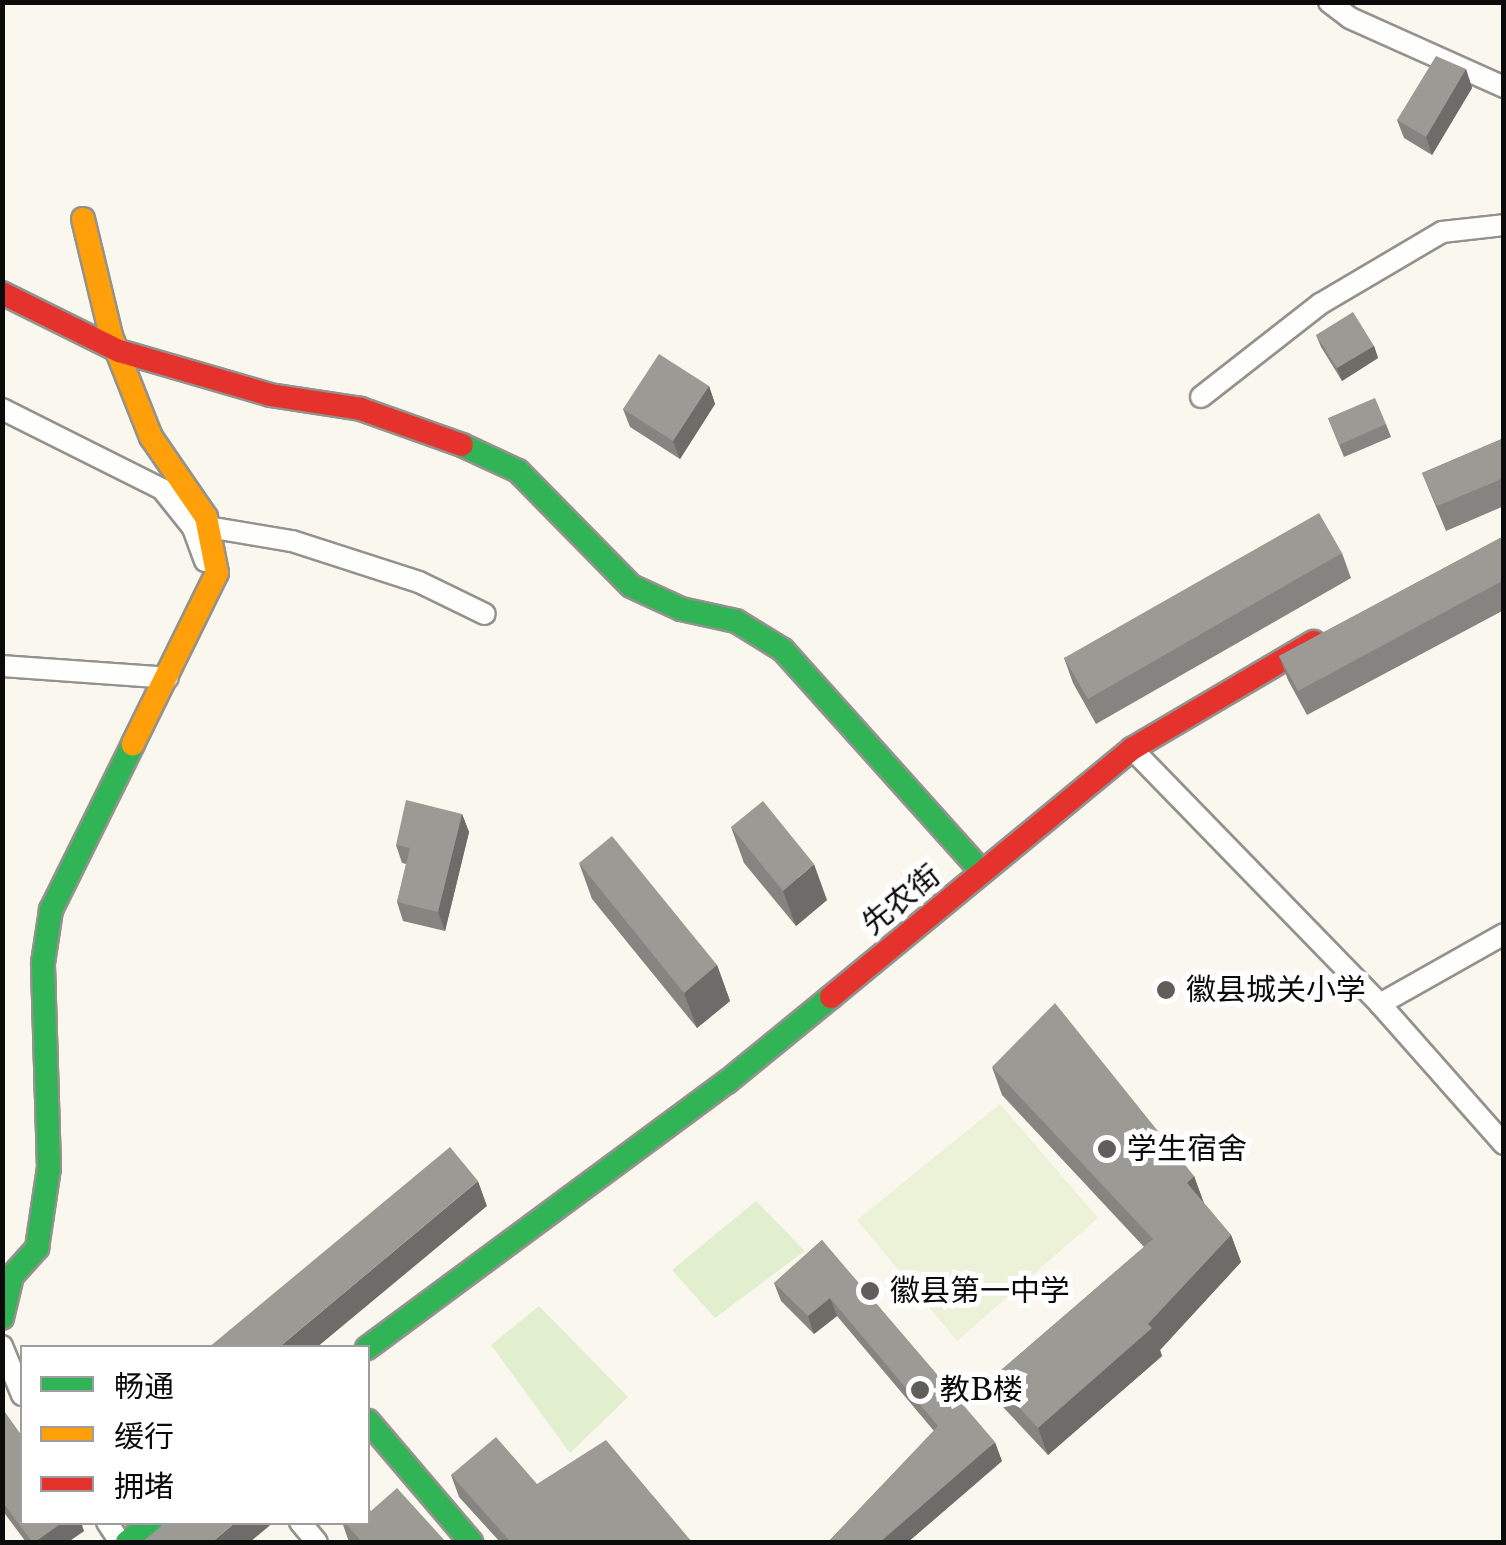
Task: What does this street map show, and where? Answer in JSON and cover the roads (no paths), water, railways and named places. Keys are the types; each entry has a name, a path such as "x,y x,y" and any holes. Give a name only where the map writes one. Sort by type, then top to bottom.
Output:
{"street":[{"path":"1328,2 1350,18 1504,87"},
{"path":"4,1305 12,1276 38,1248 48,1168 43,964 51,910 217,573 206,516 152,437 111,336 82,219"},
{"path":"1201,396 1320,304 1442,232 1504,224"},
{"path":"2,293 119,350 270,395 361,409 435,432 518,471 631,586 681,608 736,622 783,650 982,872"},
{"path":"2,408 162,489 184,514 203,559 217,573"},
{"path":"208,527 292,541 420,582 485,614"},
{"name":"先农街","path":"370,1346 727,1082 1132,749 1337,628"},
{"path":"2,666 168,678"},
{"path":"1132,749 1380,1004 1504,1144"},
{"path":"1380,1004 1504,934"},
{"path":"2,1346 20,1390"},
{"path":"370,1423 471,1542"},
{"path":"124,1542 148,1525"}],"place":[{"name":"徽县城关小学","path":"1166,990"},
{"name":"学生宿舍","path":"1107,1149"},
{"name":"徽县第一中学","path":"870,1291"},
{"name":"教B楼","path":"920,1390"}]}
